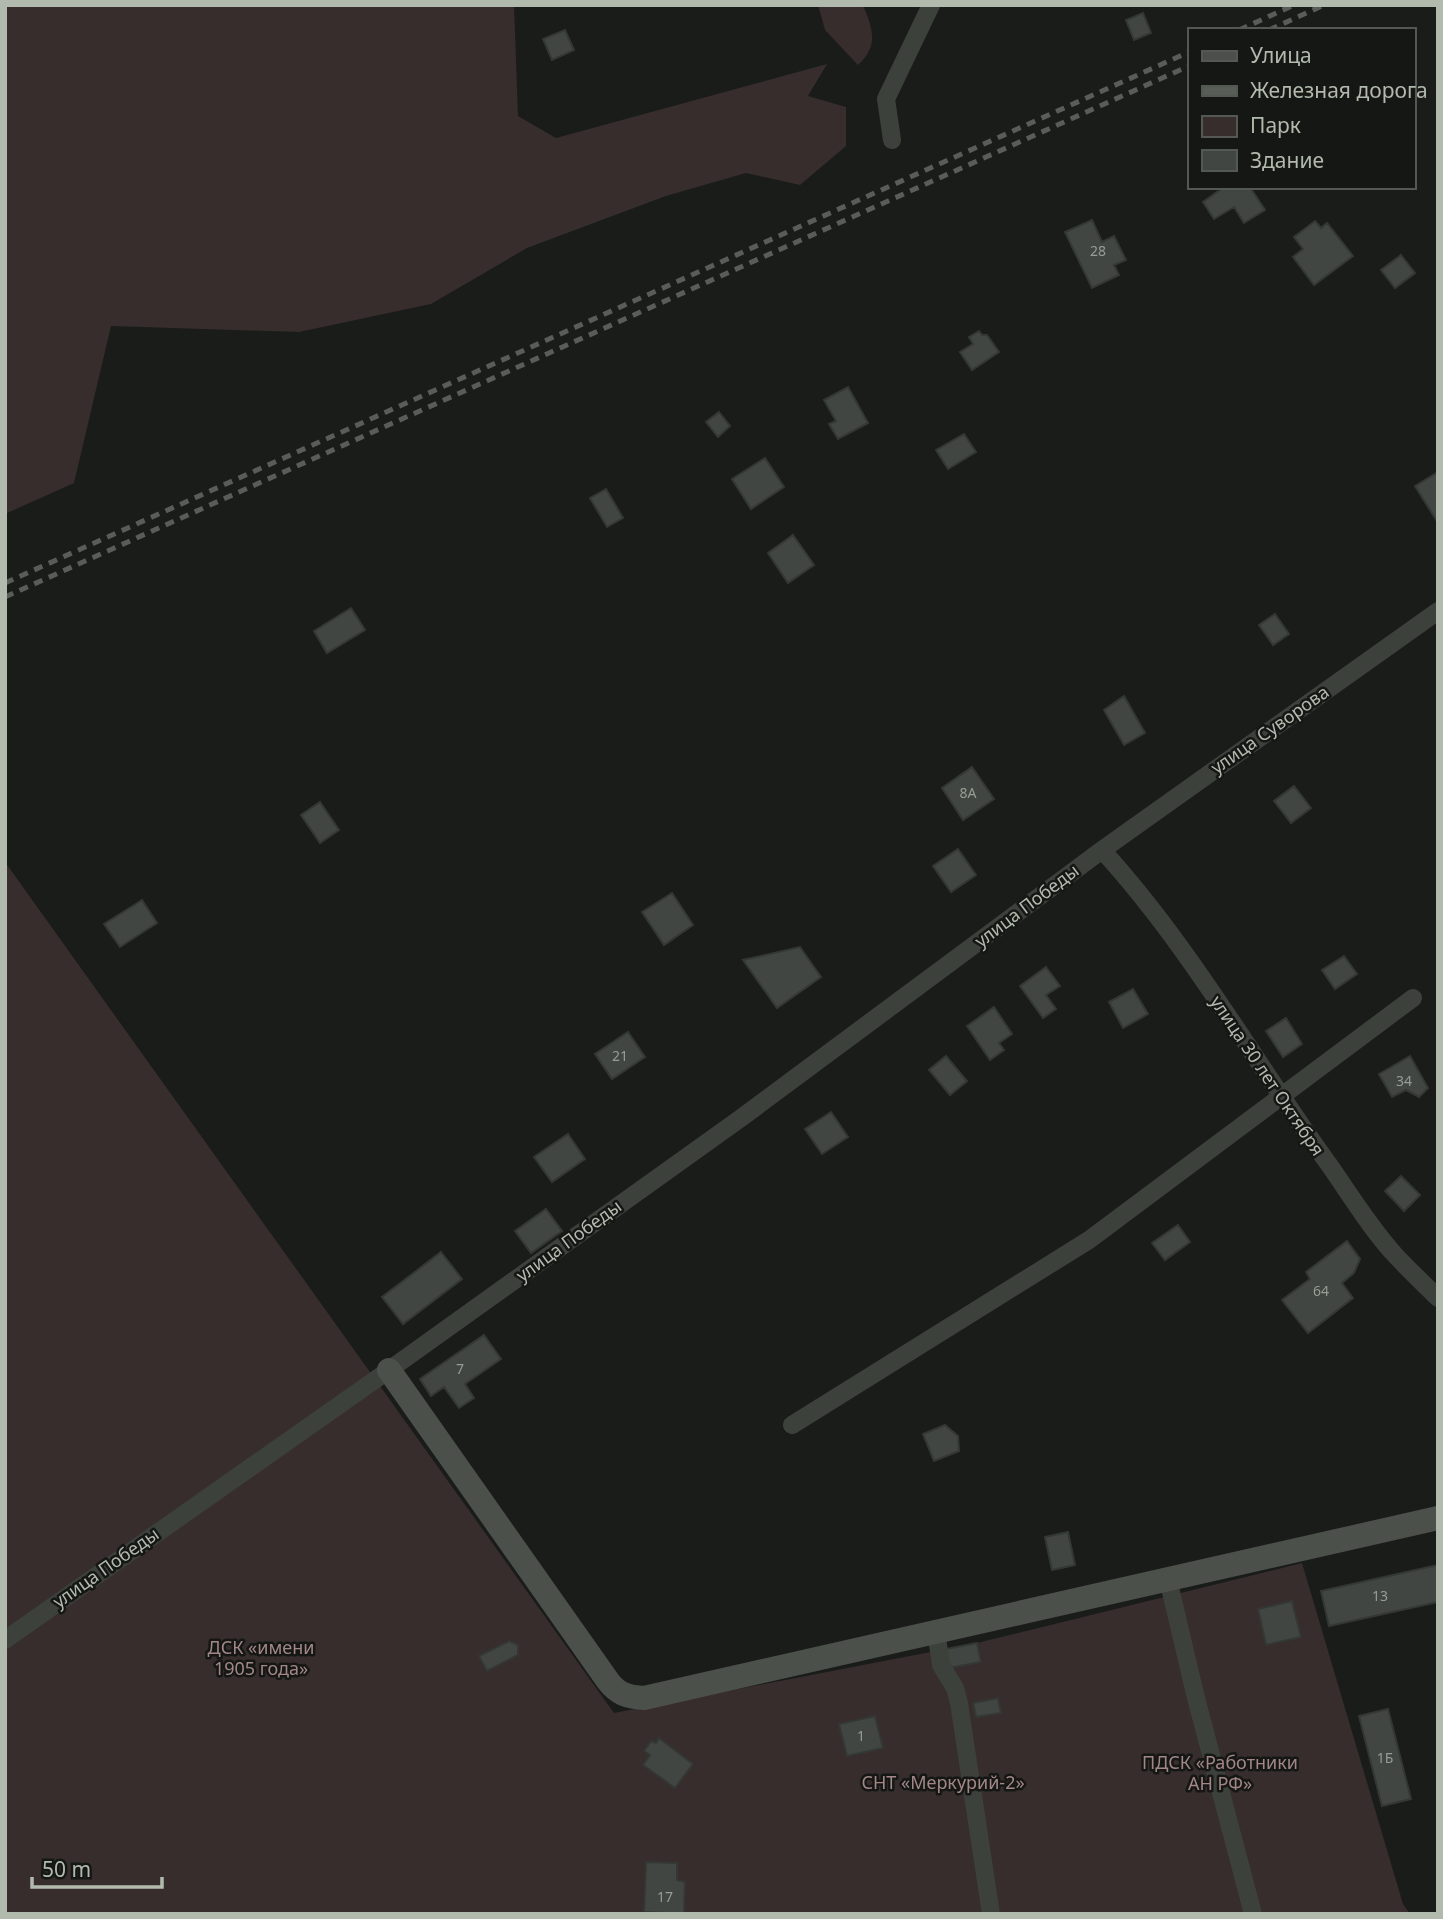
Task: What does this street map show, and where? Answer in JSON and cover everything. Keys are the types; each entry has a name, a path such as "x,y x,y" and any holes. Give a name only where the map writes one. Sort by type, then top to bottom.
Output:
{"street":[{"path":"892,140 886,99 931,5"},
{"name":"улица Суворова","path":"1102,850 1438,611"},
{"name":"улица 30 лет Октября","path":"1102,850 1132,883 1377,1232 1438,1298"},
{"name":"улица Победы","path":"5,1640 752,1110 1102,850"},
{"path":"792,1425 1089,1240 1413,998"},
{"path":"389,1370 608,1681 622,1694 643,1698 937,1641 1168,1579 1438,1518"},
{"path":"1168,1579 1195,1694 1253,1914"},
{"path":"937,1641 941,1665 959,1703 991,1914"}],"green space":[{"path":"5,5 514,5 518,116 556,138 827,64 808,96 846,107 846,146 800,185 746,173 666,196 527,248 431,304 299,332 111,326 74,483 5,514"},
{"path":"818,5 863,5 872,37 869,51 858,65 825,30"},
{"name":"ДСК «имени 1905 года»","path":"5,862 614,1713 977,1643 1302,1563 1403,1904 1410,1914 5,1914"}],"building":[{"path":"1143,13 1151,33 1134,40 1126,20"},
{"path":"565,30 574,50 552,60 543,39"},
{"path":"1221,189 1251,189 1265,210 1244,223 1234,207 1214,219 1203,202"},
{"path":"1092,220 1102,242 1114,236 1126,260 1114,265 1119,275 1092,288 1065,232"},
{"path":"1315,221 1321,228 1327,223 1353,256 1314,285 1293,257 1303,249 1294,237"},
{"path":"1401,255 1415,273 1395,288 1381,270"},
{"path":"979,331 982,335 987,335 999,352 972,370 960,352 973,344 969,337"},
{"path":"848,387 868,423 838,439 829,424 836,421 824,400"},
{"path":"719,412 730,426 718,437 706,422"},
{"path":"964,434 976,452 948,469 936,450"},
{"path":"765,458 784,487 751,509 732,479"},
{"path":"1438,472 1438,523 1415,486"},
{"path":"606,489 623,518 607,527 590,498"},
{"path":"793,535 814,565 788,583 768,553"},
{"path":"351,608 365,630 327,653 314,631"},
{"path":"1275,614 1289,634 1273,645 1259,625"},
{"path":"1124,696 1145,733 1124,745 1104,710"},
{"path":"972,767 994,799 963,820 942,788"},
{"path":"1294,786 1311,808 1291,823 1274,801"},
{"path":"320,802 339,830 320,843 301,815"},
{"path":"958,849 976,875 951,892 933,866"},
{"path":"672,893 693,925 664,945 642,912"},
{"path":"142,900 157,923 120,947 104,924"},
{"path":"800,947 821,977 777,1008 743,960"},
{"path":"1344,956 1357,974 1335,989 1322,970"},
{"path":"1046,967 1060,986 1046,995 1056,1009 1043,1018 1020,986"},
{"path":"1133,989 1148,1014 1123,1028 1109,1002"},
{"path":"994,1007 1012,1034 999,1043 1004,1050 990,1060 967,1026"},
{"path":"1286,1018 1302,1044 1283,1057 1266,1031"},
{"path":"628,1032 645,1057 612,1079 595,1054"},
{"path":"946,1056 967,1081 950,1095 929,1070"},
{"path":"1410,1056 1428,1088 1419,1097 1406,1090 1392,1097 1379,1074"},
{"path":"831,1112 848,1137 822,1154 805,1129"},
{"path":"568,1134 585,1159 552,1182 534,1157"},
{"path":"1401,1176 1420,1195 1404,1211 1385,1191"},
{"path":"546,1209 562,1231 531,1253 515,1231"},
{"path":"1178,1225 1190,1242 1165,1260 1152,1243"},
{"path":"1347,1241 1360,1259 1354,1273 1342,1283 1353,1298 1308,1333 1282,1300 1310,1279 1306,1272"},
{"path":"441,1252 462,1279 403,1324 382,1297"},
{"path":"484,1335 501,1359 465,1384 474,1398 459,1408 444,1387 431,1396 420,1379"},
{"path":"945,1425 958,1436 959,1451 934,1461 923,1434"},
{"path":"1068,1532 1075,1565 1052,1570 1045,1537"},
{"path":"1438,1565 1438,1602 1329,1626 1321,1591"},
{"path":"1292,1601 1301,1637 1266,1645 1258,1609"},
{"path":"509,1641 518,1645 518,1655 487,1671 479,1656"},
{"path":"977,1643 981,1662 949,1668 946,1649"},
{"path":"998,1698 1001,1713 976,1717 973,1703"},
{"path":"1388,1709 1411,1799 1382,1806 1359,1716"},
{"path":"875,1716 883,1748 847,1756 839,1724"},
{"path":"659,1738 693,1764 675,1788 643,1765 650,1755 644,1751 651,1741 656,1743"},
{"path":"646,1862 677,1863 677,1880 685,1882 684,1914 644,1912"}],"railway":[{"path":"1243,28 1294,5"},
{"path":"1273,28 1324,5"},
{"path":"5,583 1188,52"},
{"path":"5,597 1188,66"}],"park label":[{"name":"ПДСК «Работники АН РФ»","path":"1220,1774"},
{"name":"СНТ «Меркурий-2»","path":"943,1783"}]}
